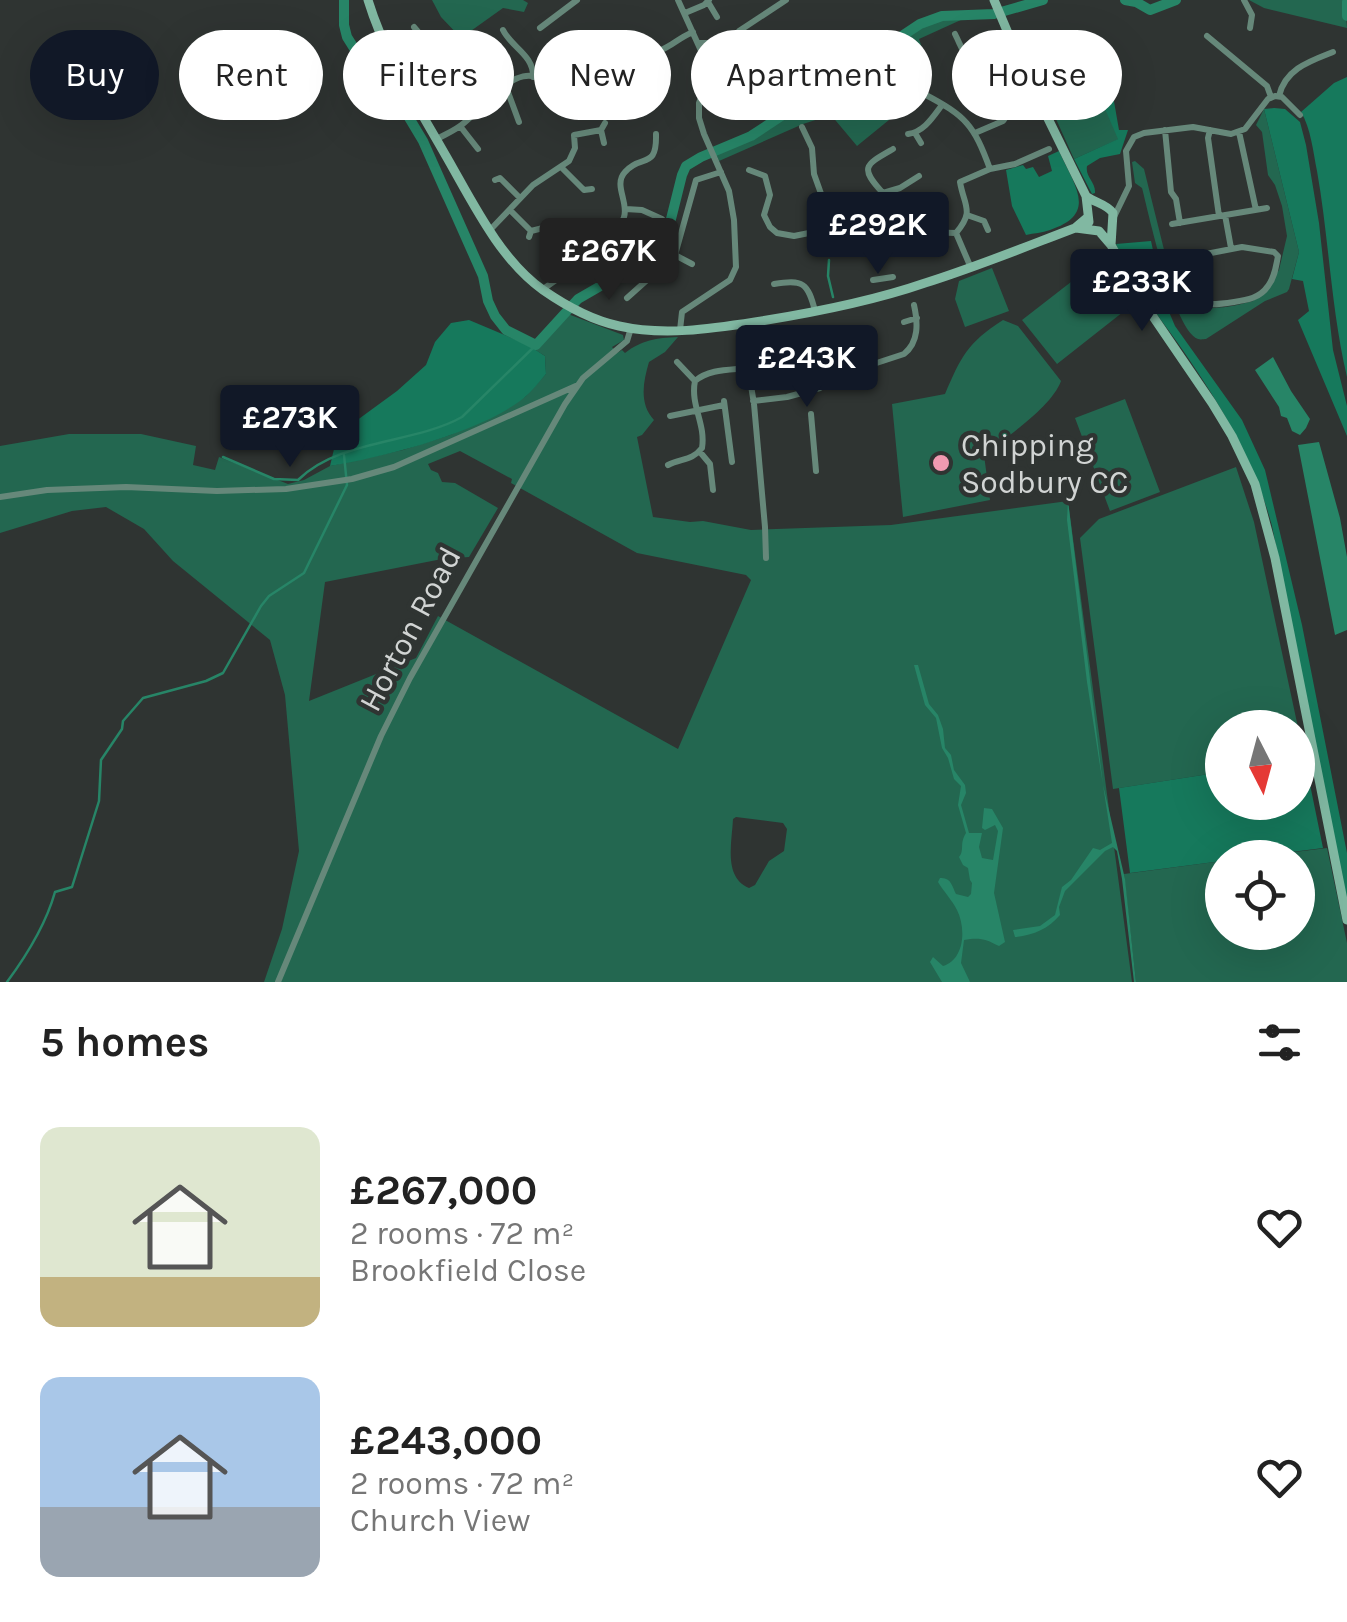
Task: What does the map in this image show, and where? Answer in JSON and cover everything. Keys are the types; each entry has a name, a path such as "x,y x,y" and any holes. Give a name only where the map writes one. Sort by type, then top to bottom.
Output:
{"main road":[{"path":"368,0 379,30"},
{"path":"997,7 1007,30"},
{"path":"426,120 503,250 524,274 542,290 590,317 631,328 680,330 741,324 888,294 971,268 1075,228 1102,205"},
{"path":"1049,120 1086,196 1089,224 1111,245 1141,298 1197,379 1232,436 1255,484 1275,558 1347,920"},
{"path":"1086,196 1112,210 1111,245"},
{"path":"1075,228 1106,230 1113,221"}],"street":[{"path":"540,28 566,3 576,0"},
{"path":"678,0 692,30"},
{"path":"741,30 786,0"},
{"path":"1244,0 1252,16 1250,28"},
{"path":"685,14 708,1 717,17"},
{"path":"1207,36 1275,97 1300,114"},
{"path":"514,43 534,69 533,76 514,80"},
{"path":"1113,221 1129,186 1126,151 1138,135 1198,127 1224,134 1238,132 1275,97 1291,73 1332,52"},
{"path":"932,96 967,121 990,169"},
{"path":"920,142 912,134 930,122 942,105"},
{"path":"514,108 519,122"},
{"path":"437,139 466,120"},
{"path":"680,330 682,312 730,280 736,267 729,191 699,120"},
{"path":"975,133 1003,120"},
{"path":"460,126 478,150"},
{"path":"490,229 532,185 573,155 574,135 603,127 604,143"},
{"path":"802,127 813,153 822,206 834,230"},
{"path":"1165,130 1176,224 1267,208"},
{"path":"1210,130 1208,138 1231,249"},
{"path":"1238,132 1256,210"},
{"path":"542,290 622,224 626,208 621,189 624,172 649,160 659,148 656,134"},
{"path":"882,193 866,170 868,164 893,148"},
{"path":"956,233 968,215 960,182 990,169 1027,163 1050,150"},
{"path":"561,167 584,190 592,189"},
{"path":"749,170 765,176 770,195 764,215 775,231 794,236 880,227 956,233"},
{"path":"627,298 675,255 696,180 722,172"},
{"path":"882,193 919,176"},
{"path":"499,177 520,198"},
{"path":"880,227 882,193"},
{"path":"1102,205 1121,200"},
{"path":"626,208 642,210 657,219"},
{"path":"510,210 530,234 543,228"},
{"path":"968,215 984,220 988,230"},
{"path":"956,233 971,268"},
{"path":"1231,249 1277,254 1274,276 1265,290 1246,300 1212,306 1183,295 1174,270 1202,256 1231,249"},
{"path":"675,255 693,265"},
{"path":"873,280 893,277"},
{"path":"883,278 888,294"},
{"path":"774,284 800,282 810,293 814,312"},
{"path":"753,401 790,397 907,352 914,342 914,305"},
{"path":"904,322 916,318"},
{"path":"741,324 753,401 766,558"},
{"name":"Horton Road","path":"278,982 381,736 410,678 553,422 578,384 624,345 631,328"},
{"path":"784,350 806,343 818,388"},
{"path":"678,366 695,381"},
{"path":"695,381 710,372 747,368"},
{"path":"695,381 696,409 703,430 700,452 710,464 713,490"},
{"path":"0,497 47,490 126,487 286,489 352,479 394,467 578,384"},
{"path":"673,414 724,403 732,462"},
{"path":"811,414 816,471"},
{"path":"668,465 700,452"}],"shaded area":[{"path":"432,0 528,3 524,12 503,8 472,30 453,30"},
{"path":"1249,0 1345,0 1347,28 1264,8"},
{"path":"962,13 963,19 932,33 932,30 905,30 917,22 941,14"},
{"path":"1347,77 1347,377 1317,171 1301,112 1334,83"},
{"path":"1264,109 1299,252 1289,289 1206,339 1198,339 1180,316 1172,295 1142,188 1135,183 1132,162 1144,169 1172,282 1179,293 1207,307 1253,301 1279,270 1287,236 1282,206 1268,175 1262,132 1256,125"},
{"path":"1264,109 1285,109 1300,122 1306,145 1333,350 1347,406 1347,436 1298,320 1309,311 1303,281 1292,279 1299,252"},
{"path":"769,120 815,120 719,161 713,149"},
{"path":"835,120 889,120 857,146"},
{"path":"1056,120 1111,120 1119,139 1074,159"},
{"path":"1110,120 1117,120 1119,130 1128,130 1120,154 1100,158 1087,166 1095,189 1092,194 1074,159 1118,139"},
{"path":"1059,151 1076,187 1078,207 1065,223 1026,235 1012,206 1006,170 1023,165 1026,169 1033,167 1039,177 1052,171 1048,156"},
{"path":"1151,241 1164,300 1175,326 1242,420 1265,470 1302,625 1347,853 1347,901 1315,741 1315,710 1309,710 1264,501 1245,453 1220,407 1135,283 1116,244"},
{"path":"992,268 1009,311 965,327 955,299 959,281"},
{"path":"1089,268 1123,312 1057,364 1022,320"},
{"path":"568,314 623,335 624,340 612,347 617,353 650,340 678,337 649,362 644,385 646,407 654,420 637,437 653,517 751,530 891,525 1068,501 1132,982 264,982 282,929 299,851 285,695 270,640 173,561 144,529 106,507 72,511 0,533 0,446 69,434 141,434 196,446 193,465 215,470 219,457 288,484 330,466 403,450 487,419 525,397 546,374 545,356 534,349","holes":["460,451 637,553 746,575 751,580 678,749 438,616 416,658 309,701 325,582 469,557 498,508 455,483 442,482 438,473 431,470 428,464","736,817 783,823 787,829 784,851 769,861 755,885 749,888 735,876 732,867 731,838"]},
{"path":"469,320 545,356 546,374 524,398 483,422 405,449 330,466 345,429 426,365 435,342 451,323"},
{"path":"1003,320 1018,326 1061,381 1056,391 1038,412 984,455 990,500 903,517 892,404 945,394 966,352"},
{"path":"1273,357 1310,419 1300,435 1281,416 1255,370"},
{"path":"1125,399 1160,492 1110,511 1075,418"},
{"path":"1319,442 1347,557 1347,630 1335,635 1298,445"},
{"path":"1236,467 1254,522 1294,710 1205,710 1205,775 1113,789 1080,538 1099,519"},
{"path":"1068,501 1103,785 1125,879 1136,982 1122,879 1113,847 1065,891 1060,915 1051,924 1022,936 1015,937 1013,930 1040,926 1055,915 1062,887 1093,848 1100,850 1112,843 1087,682"},
{"path":"914,665 918,665 929,704 938,715 954,770 965,785 961,805 969,833 982,833 982,858 993,860 998,831 995,825 982,828 984,808 992,809 1003,828 994,893 1005,942 999,946 982,939 964,940 961,963 970,982 942,982 930,962 933,957 943,966 950,962 962,942 960,917 938,882 940,878 949,881 956,894 968,897 972,883 968,868 959,857 966,833 958,805 961,786 954,779 942,748 936,718 925,705"},
{"path":"1205,775 1205,820 1315,820 1315,809 1323,848 1315,849 1315,840 1205,840 1205,863 1130,873 1119,788"},
{"path":"1327,848 1347,943 1347,982 1136,982 1124,874 1205,863 1205,950 1315,950 1315,849"}],"waterway":[{"path":"344,0 347,37 369,72 405,111 423,141 483,276 495,316 506,330 536,345 578,299 616,277 634,272 654,257 670,223 686,166 751,136 920,24 942,16 994,14 1043,0"},
{"path":"1125,0 1150,10 1176,0"},
{"path":"1347,2 1347,16"},
{"path":"829,260 833,297"},
{"path":"223,457 274,479 298,480 334,457 462,417 536,345"},
{"path":"7,982 35,939 55,892 72,887 99,801 101,760 122,729 123,721 143,698 223,673 269,596 304,573 347,485 344,455"}],"place":[{"name":"Chipping Sodbury CC","path":"941,463"}]}
